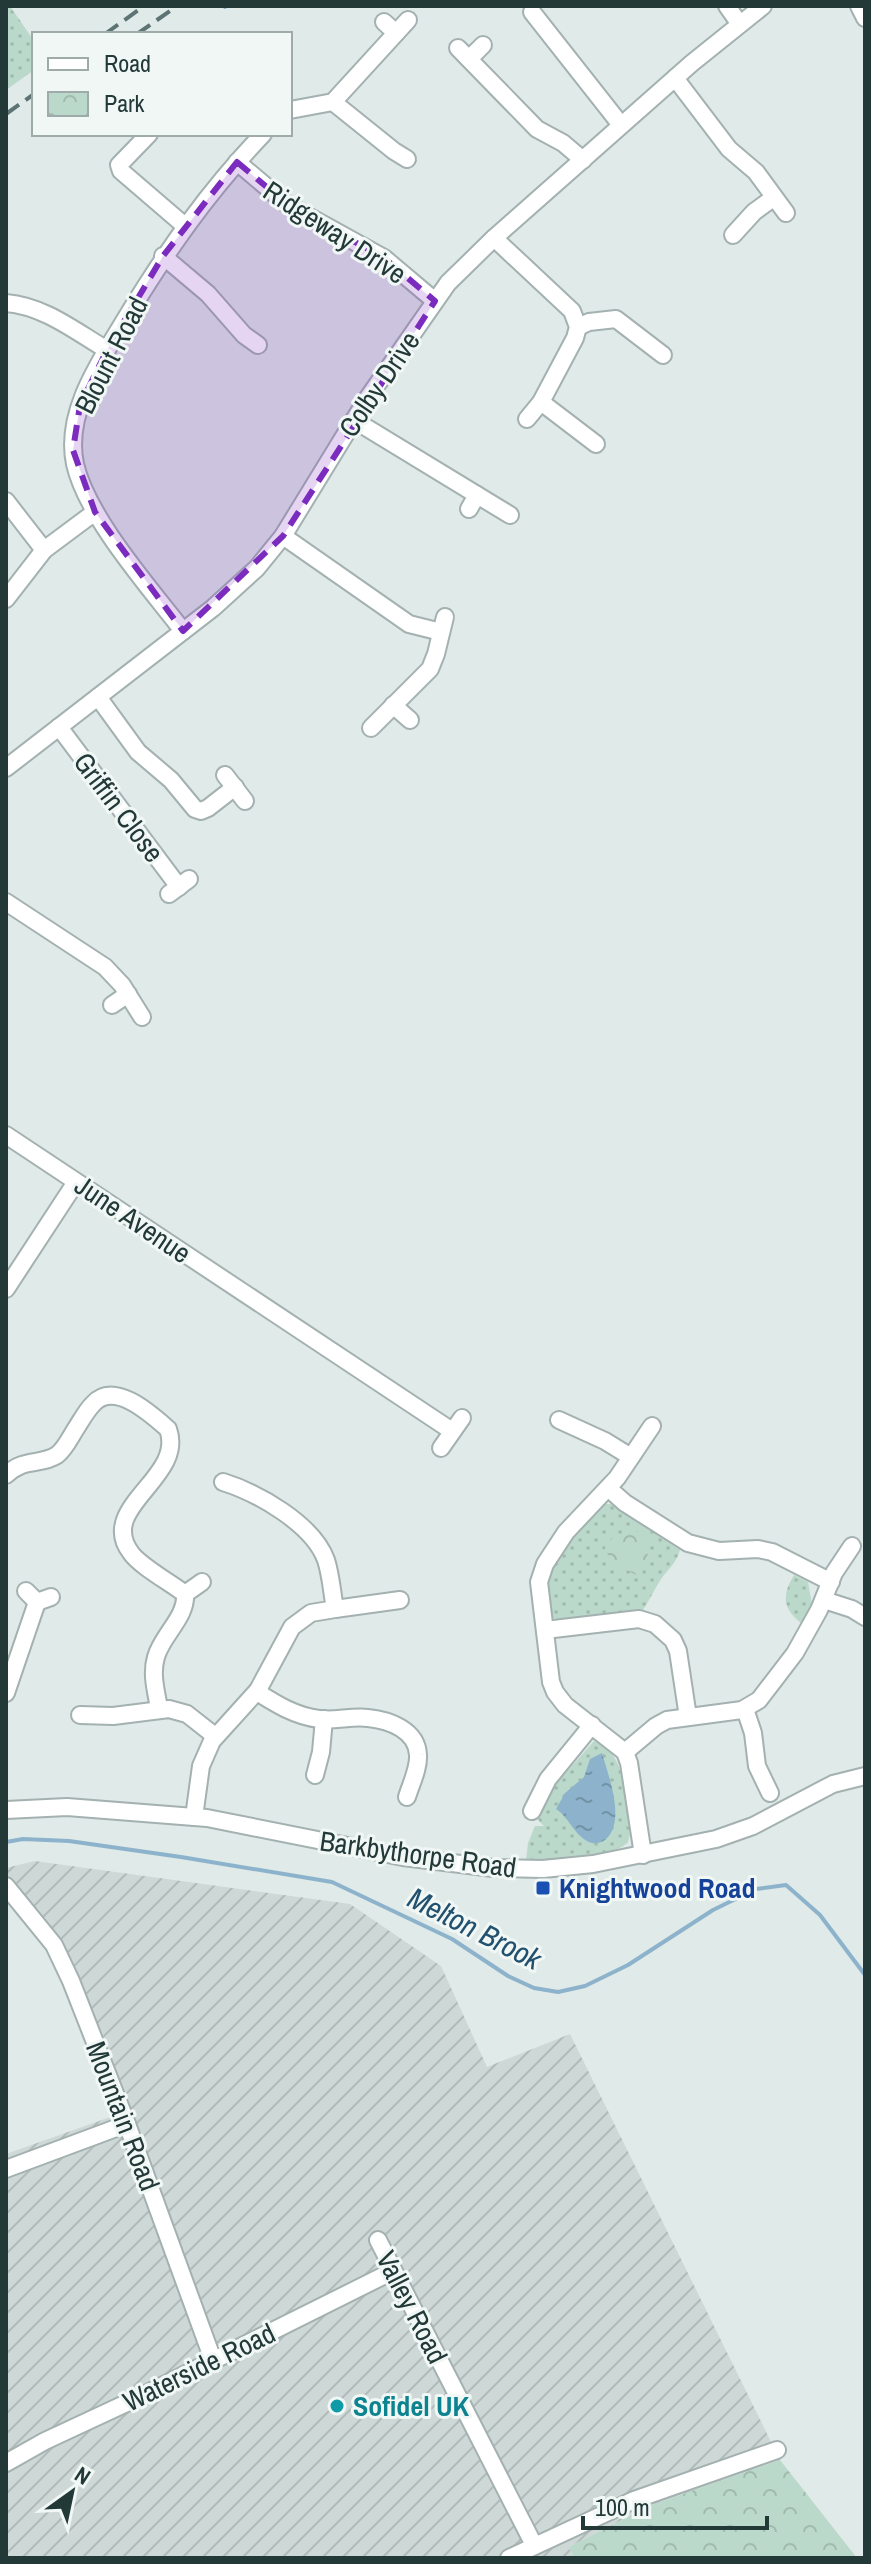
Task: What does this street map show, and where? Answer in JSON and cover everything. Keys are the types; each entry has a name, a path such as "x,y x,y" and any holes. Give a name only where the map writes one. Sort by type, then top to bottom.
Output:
{"street":[{"path":"727,6 739,23"},
{"name":"Colby Drive","path":"6,768 227,597 257,568 283,536 354,420 448,283 621,125 763,6"},
{"path":"859,6 865,18"},
{"path":"532,12 621,125"},
{"path":"292,110 333,102 396,25"},
{"path":"483,45 464,54 537,129 563,143 583,160"},
{"path":"675,78 729,149 756,172 786,213"},
{"path":"333,102 395,158"},
{"path":"147,136 123,159 119,165 121,171 185,226"},
{"name":"Blount Road","path":"183,631 95,512 83,490 73,450 80,405 107,350 163,256 261,136"},
{"name":"Ridgeway Drive","path":"237,162 288,205 384,258 435,301"},
{"path":"733,235 754,212 773,198"},
{"path":"494,238 572,311 578,327 541,402 527,419"},
{"path":"163,256 208,294 251,340 255,318"},
{"path":"6,303 45,313 107,350"},
{"path":"578,327 589,322 616,319 652,351"},
{"path":"541,402 587,442"},
{"path":"354,420 473,502 510,515"},
{"path":"6,501 44,550"},
{"path":"6,599 12,578 95,512"},
{"path":"283,536 409,624 443,624 430,669 371,728"},
{"path":"98,697 138,752 171,780 195,809 201,811 208,808 235,788"},
{"path":"393,705 410,720"},
{"name":"Griffin Close","path":"59,727 179,887"},
{"path":"6,902 105,967 128,994 142,1017"},
{"path":"112,1005 128,994"},
{"name":"June Avenue","path":"6,1135 256,1308 457,1425 441,1448"},
{"path":"6,1289 76,1182"},
{"path":"6,1475 29,1461 57,1455 93,1403 103,1396 124,1398 168,1429 172,1446 170,1455 126,1515 126,1546 133,1557 185,1594 182,1611 162,1640 155,1659 159,1708"},
{"path":"570,1421 631,1457"},
{"path":"643,1855 625,1752 568,1707 551,1682 539,1586 543,1569 574,1522 608,1488 652,1426"},
{"path":"223,1482 245,1490 266,1510 300,1524 317,1543 327,1561 335,1609"},
{"path":"608,1488 625,1503 688,1543 719,1551 758,1549 772,1552 831,1582"},
{"path":"625,1752 662,1722 745,1709 762,1697 789,1661 852,1546"},
{"path":"185,1594 202,1582"},
{"path":"6,1693 38,1597"},
{"path":"194,1817 201,1765 207,1748 257,1692 292,1627 311,1613 390,1598"},
{"path":"824,1600 852,1609 865,1617"},
{"path":"545,1630 635,1619 655,1624 676,1644 688,1717"},
{"path":"257,1692 293,1712 324,1719 367,1718 406,1731 423,1757 407,1797"},
{"path":"80,1715 112,1707 159,1708 187,1714 215,1736"},
{"path":"745,1709 753,1736 755,1761 769,1794"},
{"path":"314,1780 324,1719"},
{"path":"532,1800 592,1725"},
{"name":"Barkbythorpe Road","path":"6,1810 67,1807 194,1817 361,1850 499,1869 553,1869 643,1855 731,1834 769,1818 829,1785 865,1776"},
{"name":"Mountain Road","path":"6,1886 54,1945 71,1981 213,2360"},
{"path":"6,2169 127,2124"},
{"name":"Valley Road","path":"378,2240 534,2545"},
{"name":"Waterside Road","path":"6,2463 393,2271"},
{"path":"509,2558 634,2500 777,2450"}],"highlighted area":[{"path":"237,162 288,205 384,258 435,301 283,536 183,631 95,512 73,450 80,405 107,350 163,256"}],"shaded area":[{"path":"35,1861 350,1904 441,1966 487,2067 570,2034 780,2460 649,2506 569,2547 574,2558 6,2558 6,2154 130,2110 103,2035 54,1931 6,1875 6,1868"}],"green space":[{"path":"6,6 10,6 32,38 32,71 6,90"},
{"path":"604,1504 611,1504 680,1550 641,1613 562,1622 552,1617 549,1592 551,1574 570,1541"},
{"path":"631,1528 649,1540 646,1565 638,1576 616,1564 604,1550 610,1540"},
{"path":"794,1575 808,1582 812,1605 801,1623 790,1612 786,1601 787,1589"},
{"path":"594,1741 605,1747 619,1768 626,1794 628,1842 595,1856 526,1861 528,1843 535,1826 544,1826 538,1820 554,1786"},
{"path":"780,2460 857,2558 574,2558 569,2547 649,2506"}],"water":[{"path":"602,1753 614,1796 615,1819 608,1837 594,1843 581,1837 556,1809 565,1793 584,1777 590,1759"}],"waterway":[{"name":"Melton Brook","path":"6,1842 23,1839 69,1841 332,1882 452,1939 508,1976 534,1988 558,1992 585,1986 628,1965 713,1910 756,1889 786,1885 820,1915 865,1975"}],"railway":[{"path":"108,32 144,6"},
{"path":"140,32 177,6"},
{"path":"6,114 32,95"}],"place":[{"name":"Knightwood Road","path":"543,1888"},
{"name":"Sofidel UK","path":"337,2406"}]}
